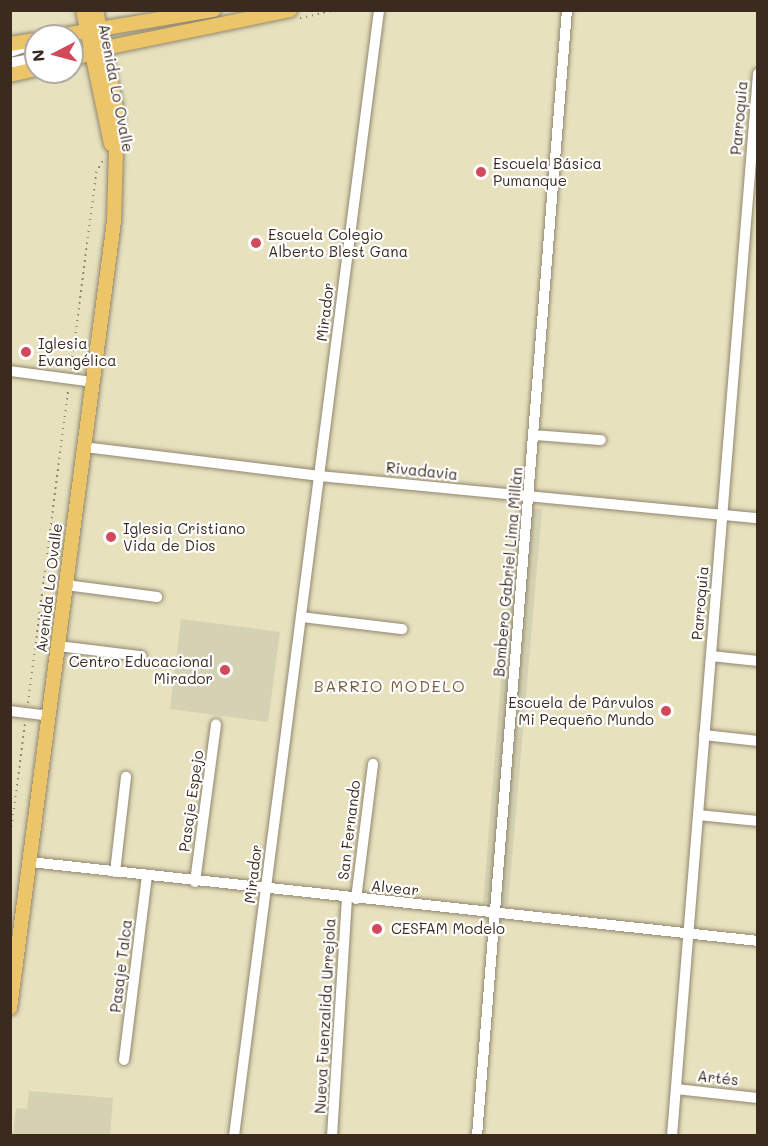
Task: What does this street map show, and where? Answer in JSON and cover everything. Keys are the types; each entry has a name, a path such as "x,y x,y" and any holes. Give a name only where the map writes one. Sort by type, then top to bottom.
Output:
{"main road":[{"name":"Avenida Lo Ovalle","path":"10,1008 111,252 116,172 99,50 94,30 84,10"},
{"name":"Avenida Lo Ovalle","path":"94,30 96,10"},
{"path":"84,32 214,10"},
{"path":"84,54 290,10"}],"street":[{"name":"Mirador","path":"234,1136 379,10"},
{"name":"Bombero Gabriel Lima Millán","path":"477,1136 567,10"},
{"path":"84,51 99,50"},
{"name":"Parroquia","path":"672,1136 758,72"},
{"path":"10,371 93,382"},
{"path":"534,435 601,440"},
{"name":"Rivadavia","path":"84,447 319,476 758,518"},
{"path":"66,585 157,597"},
{"path":"301,617 402,629"},
{"path":"58,646 141,656"},
{"path":"711,656 758,661"},
{"path":"10,711 49,716"},
{"name":"Pasaje Espejo","path":"195,882 216,724"},
{"path":"704,735 758,741"},
{"name":"San Fernando","path":"351,899 373,764"},
{"path":"115,872 126,777"},
{"path":"698,815 758,821"},
{"name":"Alvear","path":"30,862 266,890 758,941"},
{"name":"Pasaje Talca","path":"124,1060 147,876"},
{"name":"Nueva Fuenzalida Urrejola","path":"332,1136 351,899"},
{"name":"Artés","path":"676,1089 758,1098"}],"path":[{"path":"10,839 95,178"}],"shaded area":[{"path":"515,507 542,509 508,905 483,903"},
{"name":"Centro Educacional Mirador","path":"181,619 280,632 268,722 170,709"},
{"path":"29,1091 113,1098 110,1135 13,1135 16,1108 27,1109"}],"place":[{"name":"Escuela Básica Pumanque","path":"481,172"},
{"name":"Escuela Colegio Alberto Blest Gana","path":"256,243"},
{"name":"Iglesia Evangélica","path":"26,352"},
{"name":"Iglesia Cristiano Vida de Dios","path":"111,537"},
{"name":"Centro Educacional Mirador","path":"225,670"},
{"name":"Escuela de Párvulos Mi Pequeño Mundo","path":"666,711"},
{"name":"CESFAM Modelo","path":"377,929"}],"district":[{"name":"BARRIO MODELO","path":"390,686"}]}
